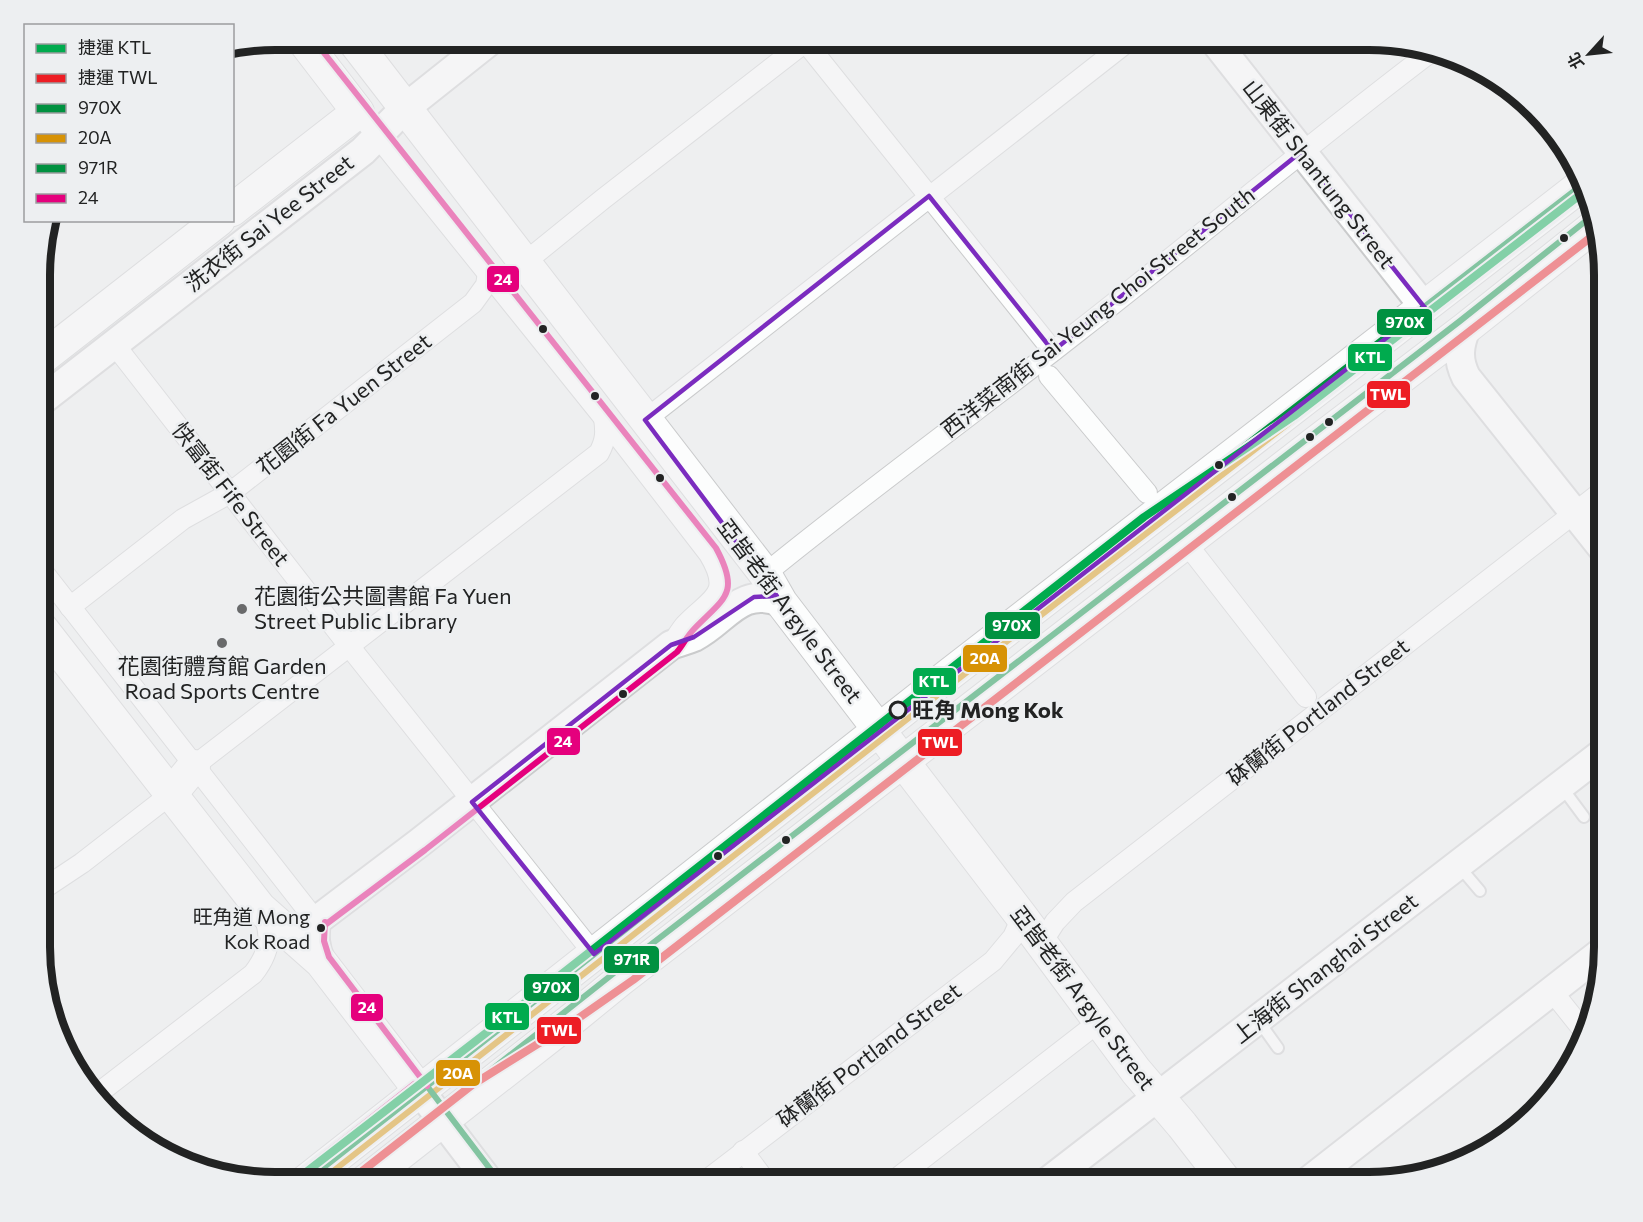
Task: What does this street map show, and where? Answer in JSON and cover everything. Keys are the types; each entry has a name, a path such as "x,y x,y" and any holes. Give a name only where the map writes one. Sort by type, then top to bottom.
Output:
{"main road":[{"name":"亞皆老街 Argyle Street","path":"310,50 358,112"},
{"name":"亞皆老街 Argyle Street","path":"360,50 765,574 781,602 1157,1096 1218,1172"},
{"name":"洗衣街 Sai Yee Street","path":"234,208 358,112 396,98 474,50"},
{"name":"山東街 Shantung Street","path":"1222,50 1425,308"},
{"name":"洗衣街 Sai Yee Street","path":"50,394 345,165 378,136 396,98"},
{"path":"317,1172 879,730 1576,189"},
{"name":"洗衣街 Sai Yee Street","path":"50,352 216,222"},
{"path":"377,1172 620,980 1466,328 1589,230"},
{"path":"1466,328 1459,353 1466,377 1594,538"},
{"path":"321,962 316,951 314,935 316,921 472,802 671,645 694,637 748,599 767,597 781,602"},
{"path":"50,639 260,908 321,962 482,1172"},
{"name":"上海街 Shanghai Street","path":"1060,1172 1594,760"},
{"path":"171,794 194,766"},
{"path":"1320,1172 1593,959"}],"street":[{"path":"524,263 793,50"},
{"path":"814,50 1053,351"},
{"path":"645,420 1117,50"},
{"name":"西洋菜南街 Sai Yeung Choi Street South","path":"765,574 855,502 1053,351 1301,152 1425,57"},
{"name":"亞皆老街 Argyle Street","path":"358,112 604,418 716,565 719,575 719,588 716,596 685,625 671,645"},
{"name":"花園街 Fa Yuen Street","path":"70,607 183,519 230,493 473,303 486,285 488,273"},
{"name":"快富街 Fife Street","path":"114,344 349,646 594,954"},
{"path":"1050,376 1147,493"},
{"path":"194,766 598,453 604,443 606,433 604,418"},
{"name":"砵蘭街 Portland Street","path":"1041,944 1054,922 1074,902 1594,498"},
{"path":"1186,543 1306,697"},
{"path":"50,581 316,921"},
{"path":"50,884 82,863 171,794"},
{"path":"101,1091 253,974 262,962 268,942 266,921 260,908"},
{"name":"砵蘭街 Portland Street","path":"717,1172 993,961 1013,937 1022,917"},
{"path":"1552,991 1580,1026"},
{"path":"905,1172 1100,1021"},
{"path":"743,1151 759,1172"}],"lane":[{"path":"1560,786 1584,817"},
{"path":"1458,865 1480,891"},
{"path":"1258,1020 1278,1048"}],"highlighted area":[{"path":"1301,152 1425,308 594,954 472,802 671,645 694,637 754,597 777,596 645,420 929,196 1053,351"}],"metro line":[{"name":"KTL","path":"306,1172 1144,517 1294,416 1579,195"},
{"name":"TWL","path":"361,1172 472,1085 573,1022 633,980 1590,237"}],"transit line":[{"name":"24","path":"321,928 425,850 677,652 692,632 721,602 728,586 723,563 716,548 322,50"},
{"name":"970X","path":"318,1172 951,673 1576,189"},
{"name":"20A","path":"332,1172 957,680 1580,198"},
{"name":"971R","path":"362,1172 614,973 1460,321 1587,220"},
{"name":"24","path":"325,922 324,941 329,957 427,1086"},
{"name":"24","path":"302,1172 414,1084"},
{"name":"971R","path":"427,1086 492,1172"}],"place":[{"name":"花園街公共圖書館 Fa Yuen Street Public Library","path":"242,609"},
{"name":"花園街體育館 Garden Road Sports Centre","path":"222,643"},
{"name":"旺角 Mong Kok","path":"898,710"},
{"name":"旺角道 Mong Kok Road","path":"321,928"}]}
